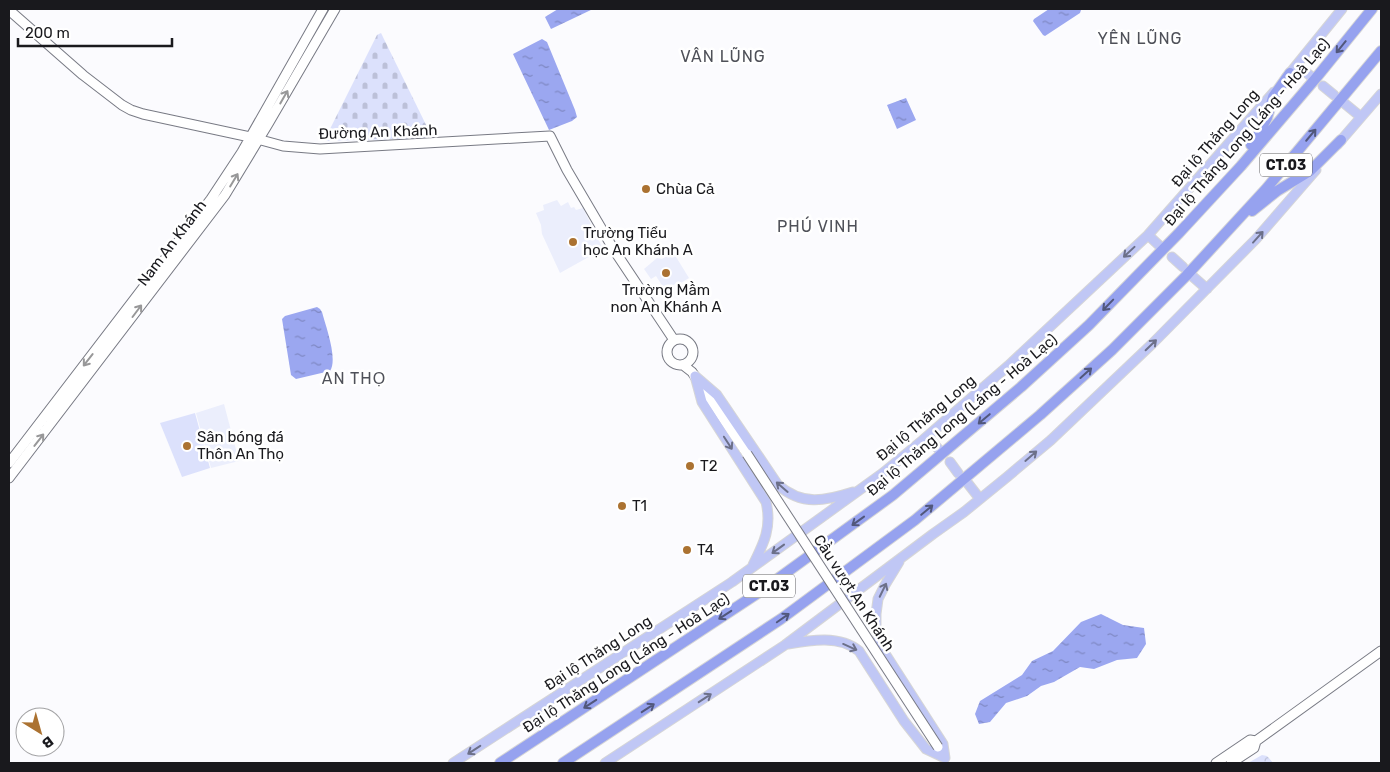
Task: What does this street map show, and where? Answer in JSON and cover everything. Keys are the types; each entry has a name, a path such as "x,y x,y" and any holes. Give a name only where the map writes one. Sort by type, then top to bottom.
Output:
{"highway":[{"name":"Đại lộ Thăng Long (Láng - Hoà Lạc)","path":"500,763 762,592 893,495 1032,378 1089,326 1241,166 1372,9"},
{"name":"CT.03","path":"563,763 781,620 915,520 1040,415 1112,350 1266,189 1381,51"},
{"path":"1179,233 1195,209 1238,162 1256,139 1267,118 1274,97 1294,69"},
{"path":"1187,273 1218,247 1250,212 1277,191 1310,171 1341,140"}],"main road":[{"name":"Đại lộ Thăng Long","path":"454,763 752,568 883,473 928,436 1008,366 1148,235 1294,69 1342,9"},
{"path":"1294,69 1313,78"},
{"path":"1323,86 1334,95"},
{"path":"606,763 786,645 964,512 1054,436 1152,344 1256,240 1381,94"},
{"path":"1344,103 1361,117"},
{"path":"1148,235 1163,249"},
{"path":"1172,257 1187,273 1207,289"},
{"path":"694,374 717,395 783,490 802,499 826,500 860,489"},
{"path":"694,374 702,402 766,502 768,510 766,537 752,568"},
{"path":"928,436 941,452"},
{"path":"950,462 958,473"},
{"path":"966,482 980,499"},
{"path":"901,558 878,599 876,629 882,649 943,744 947,761"},
{"path":"786,645 811,640 833,641 853,646 859,651 904,721 926,749 947,761"}],"street":[{"name":"Nam An Khánh","path":"255,138 323,9"},
{"name":"Nam An Khánh","path":"9,478 211,199 242,152 255,138 335,9"},
{"name":"Đường An Khánh","path":"9,10 122,105 143,114 284,146 320,149 550,136 567,170 614,250 674,340"},
{"name":"Nam An Khánh","path":"9,463 112,336"},
{"path":"686,339 691,344 694,353 687,363 676,365 668,357 668,346 674,340 686,339"},
{"path":"687,363 694,374"},
{"name":"Cầu vượt An Khánh","path":"694,374 947,761"},
{"path":"1231,763 1254,748 1256,741 1381,651"},
{"path":"1216,763 1250,740 1256,741"}],"shaded area":[{"name":"Trường Tiểu học An Khánh A","path":"557,200 561,206 568,202 571,208 574,207 576,210 583,208 603,249 560,273 542,234 541,225 536,213 544,210 543,205"},
{"name":"Trường Mầm non An Khánh A","path":"673,252 689,278 665,290 656,276 651,279 644,269 657,258 662,259"},
{"path":"224,404 239,461 211,468 196,413"}],"green space":[{"path":"381,33 431,135 426,138 324,141 377,35"},
{"name":"Sân bóng đá Thôn An Thọ","path":"195,413 210,468 182,477 160,423"},
{"path":"1262,755 1267,756 1273,763 1248,763"}],"water":[{"path":"558,9 593,9 551,29 545,17"},
{"path":"1049,9 1081,10 1080,13 1045,36 1033,21"},
{"path":"542,39 547,42 577,117 572,121 549,130 513,54"},
{"path":"906,98 916,120 897,129 887,105"},
{"path":"317,307 322,312 328,334 333,359 332,366 330,371 296,379 291,375 282,319 285,316"},
{"path":"1101,614 1123,625 1144,628 1146,644 1137,658 1117,660 1094,669 1080,667 1054,682 1041,686 1027,696 1006,703 990,722 979,724 975,714 980,701 1022,675 1032,661 1053,651 1081,622"}],"place":[{"name":"Chùa Cả","path":"646,189"},
{"name":"Trường Tiểu học An Khánh A","path":"573,242"},
{"name":"Trường Mầm non An Khánh A","path":"666,273"},
{"name":"Sân bóng đá Thôn An Thọ","path":"187,446"},
{"name":"T2","path":"690,466"},
{"name":"T1","path":"622,506"},
{"name":"T4","path":"687,550"}],"district":[{"name":"YÊN LŨNG","path":"1140,38"},
{"name":"VÂN LŨNG","path":"723,56"},
{"name":"PHÚ VINH","path":"818,226"},
{"name":"AN THỌ","path":"354,378"}]}
